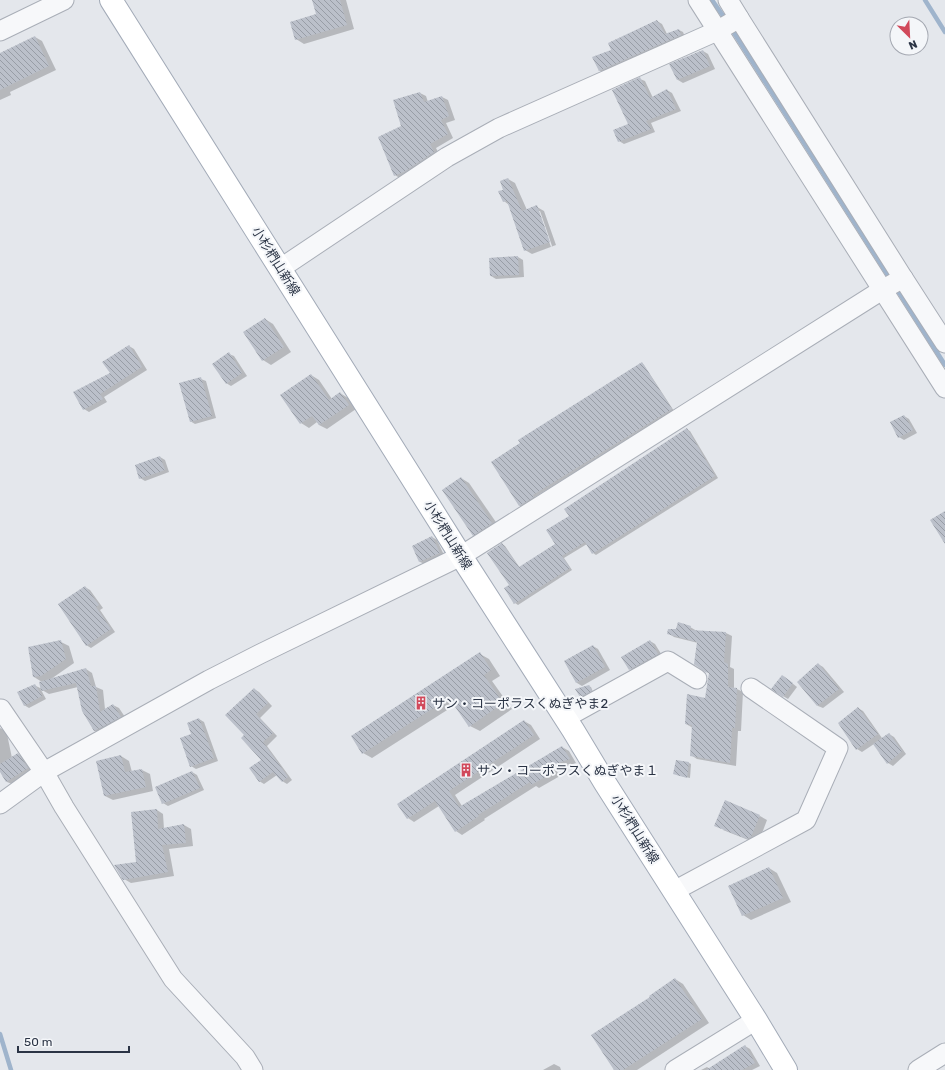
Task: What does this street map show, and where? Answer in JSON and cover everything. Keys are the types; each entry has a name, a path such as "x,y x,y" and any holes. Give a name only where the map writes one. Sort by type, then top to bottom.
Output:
{"main road":[{"name":"小杉椚山新線","path":"111,0 461,556 756,1020 786,1070"}],"street":[{"path":"0,31 64,0"},
{"path":"698,0 945,388"},
{"path":"728,0 945,343"},
{"path":"281,268 446,157 499,128 717,31 739,18"},
{"path":"0,804 44,772 209,680 267,650 461,556 882,290 904,278"},
{"path":"565,718 668,661 696,678"},
{"path":"674,891 806,820 838,748 752,688"},
{"path":"0,709 44,772 68,813 173,979 245,1057 253,1070"},
{"path":"674,1070 756,1020"},
{"path":"920,1069 945,1053"}],"building":[{"path":"312,0 340,0 347,25 295,40 290,22 316,14"},
{"path":"657,20 665,34 679,29 681,35 599,71 592,57 611,50 608,43"},
{"path":"35,36 49,66 0,90 0,53"},
{"path":"703,50 710,66 677,80 669,64"},
{"path":"640,77 650,98 667,89 676,109 646,121 651,129 618,142 613,130 628,124 612,90"},
{"path":"420,92 424,102 442,96 449,116 441,120 448,134 430,144 434,152 404,172 394,176 378,137 401,126 393,100"},
{"path":"508,178 522,211 537,205 550,242 524,251 507,201 503,202 498,191 503,190 500,181"},
{"path":"518,256 519,275 490,276 489,258"},
{"path":"265,318 284,347 262,361 243,332"},
{"path":"129,345 142,367 100,394 103,399 83,410 73,392 110,373 102,362"},
{"path":"229,352 242,373 226,384 212,364"},
{"path":"642,362 672,409 533,495 534,497 519,506 491,462 520,443 518,440"},
{"path":"311,374 329,400 340,392 349,405 319,425 312,416 300,424 280,395"},
{"path":"201,377 212,416 190,422 179,383"},
{"path":"904,415 913,430 898,438 890,422"},
{"path":"687,428 715,476 592,554 585,542 562,556 570,568 514,604 504,588 509,585 487,553 502,543 519,567 555,544 546,530 569,516 564,509"},
{"path":"160,456 165,470 139,479 135,465"},
{"path":"461,477 492,523 473,536 442,490"},
{"path":"945,511 945,544 930,520"},
{"path":"432,536 440,553 419,562 412,546"},
{"path":"85,586 99,605 96,607 111,629 86,646 58,604"},
{"path":"678,622 691,626 690,630 726,632 724,662 728,664 728,687 737,688 735,728 732,728 730,763 690,756 692,725 685,724 687,694 705,698 709,673 705,672 694,664 697,642 667,634 668,629 676,629"},
{"path":"61,640 66,659 41,676 33,677 28,647"},
{"path":"650,640 658,654 629,670 621,657"},
{"path":"593,645 605,667 576,683 564,661"},
{"name":"サン・コーポラスくぬぎやま2","path":"480,652 491,670 484,675 503,703 469,727 449,698 362,754 351,736"},
{"path":"818,663 839,689 817,706 797,682"},
{"path":"86,668 91,686 96,686 100,712 113,704 121,717 94,731 82,711 76,683 41,691 39,682"},
{"path":"782,675 793,683 783,697 771,689"},
{"path":"35,684 42,696 24,706 17,692"},
{"path":"589,685 592,691 580,697 575,689"},
{"path":"254,688 268,703 256,714 273,733 263,742 288,777 282,782 273,772 259,782 249,768 261,760 241,738 244,735 225,715"},
{"path":"858,707 878,734 856,750 838,723"},
{"path":"199,718 214,758 190,767 180,738 191,734 187,723"},
{"path":"524,720 534,735 449,791 459,807 562,746 570,759 550,766 554,772 531,785 530,782 478,815 479,816 455,832 435,801 407,819 397,804"},
{"path":"889,733 902,751 887,764 873,744"},
{"path":"18,753 28,768 6,782 0,772 0,764"},
{"path":"121,755 125,772 142,769 146,787 104,796 96,761"},
{"path":"676,760 689,762 687,778 673,774"},
{"path":"192,771 200,788 162,804 155,787"},
{"path":"725,800 760,815 751,837 747,839 714,826"},
{"path":"157,809 158,829 184,824 186,843 162,845 168,872 123,880 114,865 136,862 131,812"},
{"path":"769,867 783,898 742,916 728,886"},
{"path":"675,978 702,1019 623,1070 614,1070 591,1035 650,997 649,996"},
{"path":"745,1045 755,1063 742,1070 706,1070"}],"waterway":[{"path":"712,0 726,20"},
{"path":"925,0 945,32"},
{"path":"731,28 891,280"},
{"path":"895,286 945,365"},
{"path":"0,1034 11,1070"}],"place":[{"name":"サン・コーポラスくぬぎやま2","path":"421,703"},
{"name":"サン・コーポラスくぬぎやま１","path":"466,770"}]}
